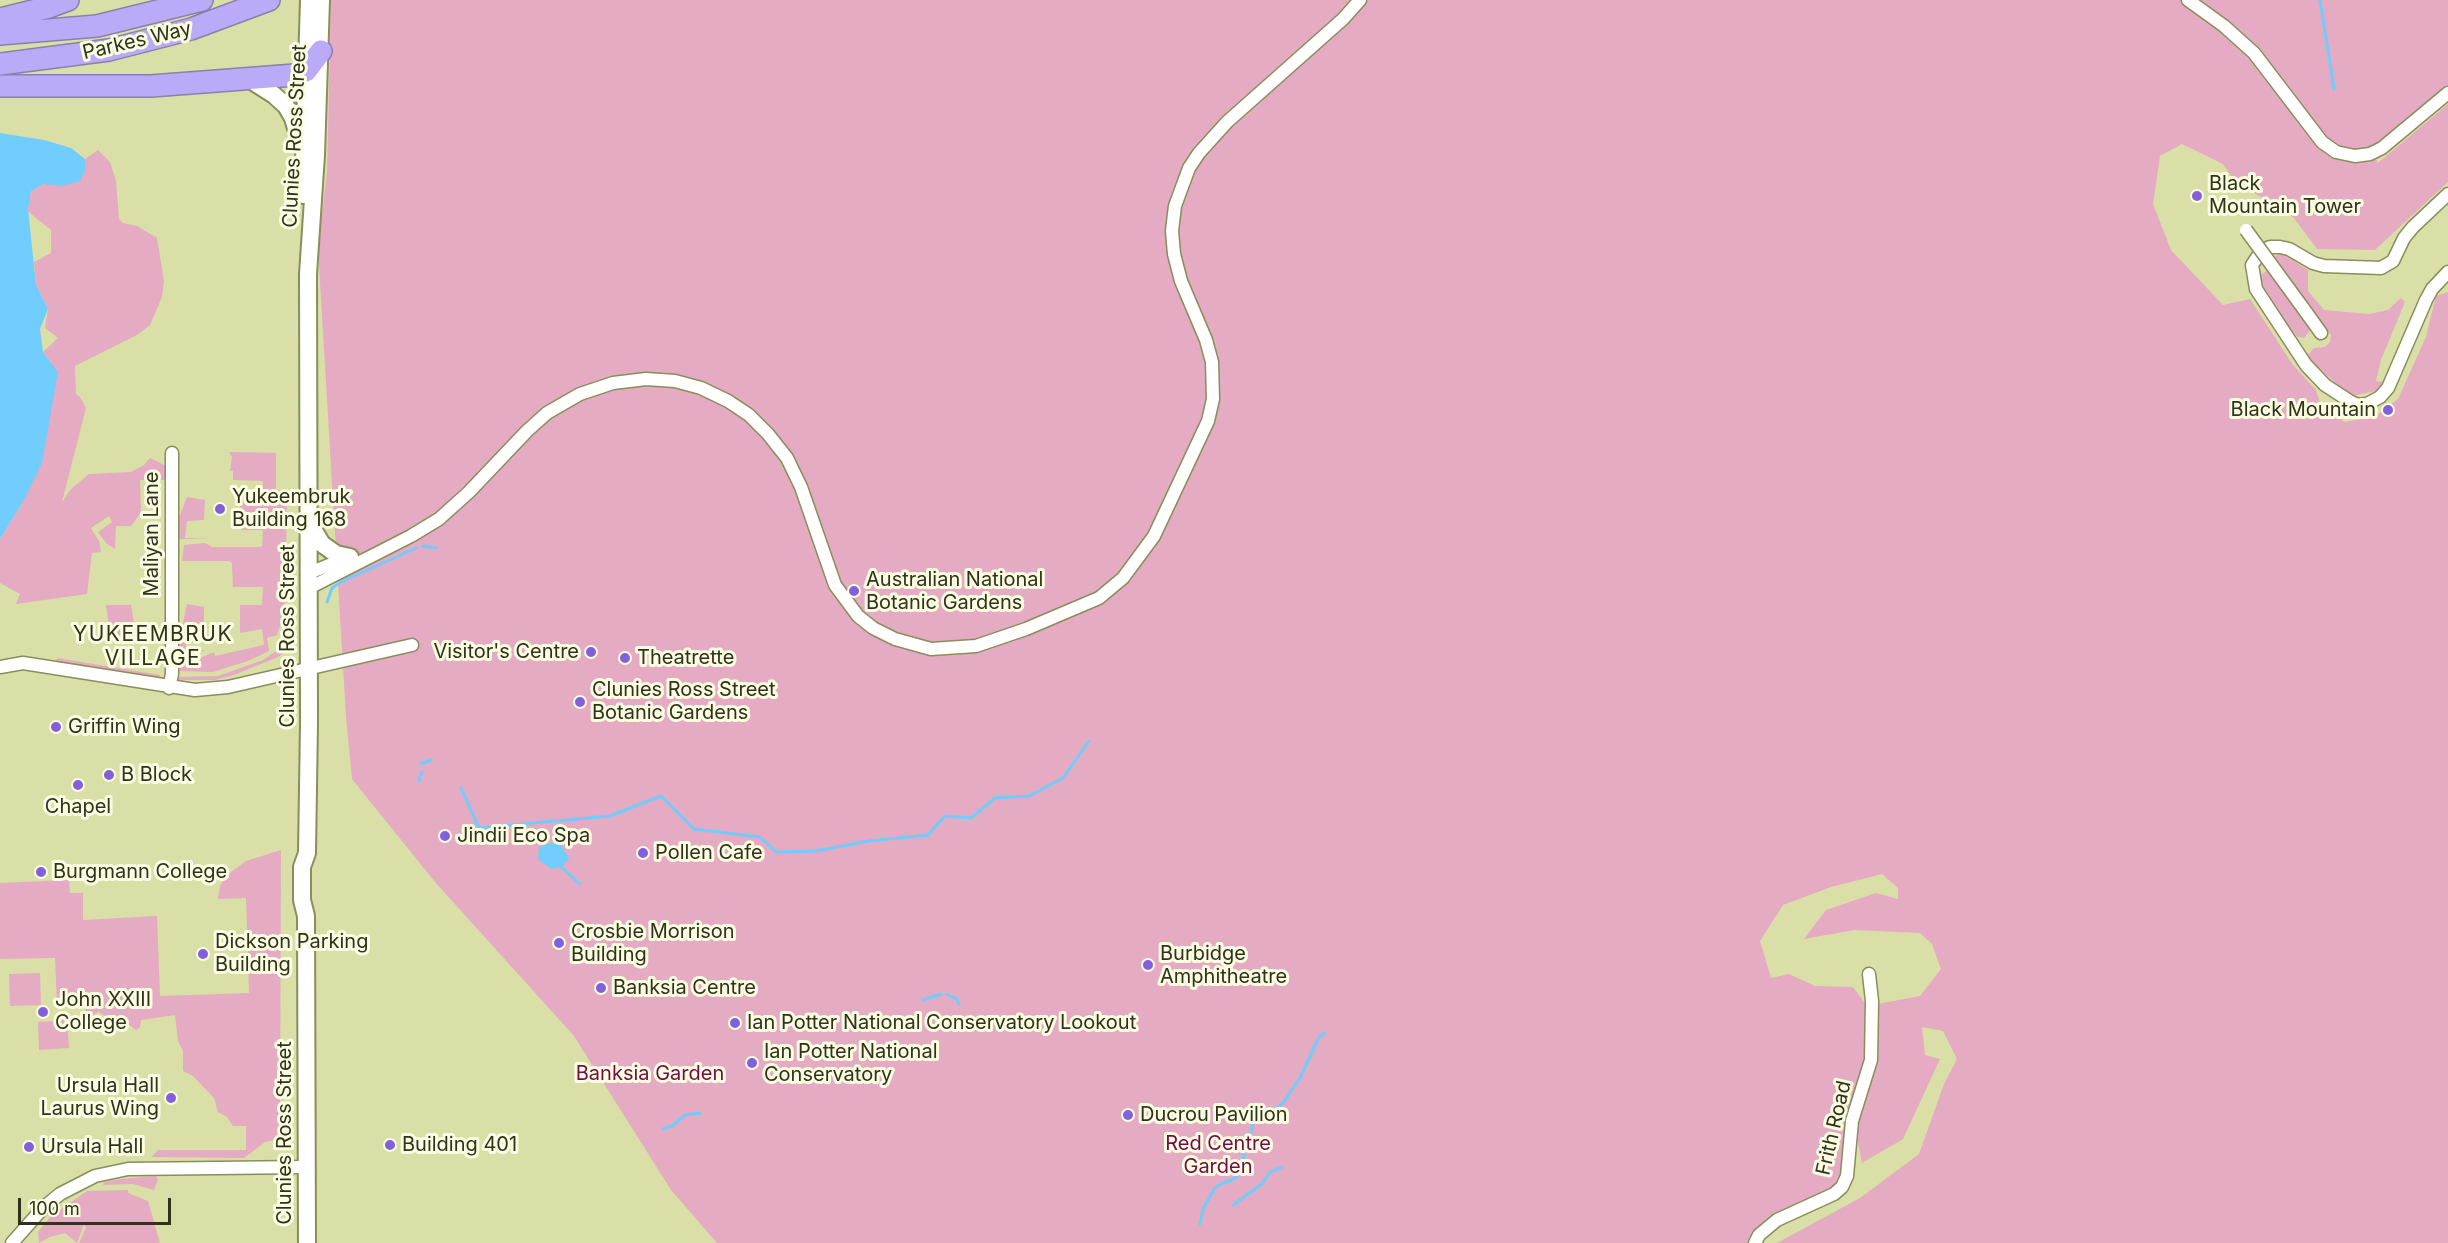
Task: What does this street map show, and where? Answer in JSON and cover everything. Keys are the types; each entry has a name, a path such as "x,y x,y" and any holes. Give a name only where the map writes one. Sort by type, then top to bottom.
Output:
{"highway":[{"path":"0,19 50,7 68,0"},
{"name":"Parkes Way","path":"0,34 97,26 202,0"},
{"name":"Parkes Way","path":"0,64 118,48 191,29 269,0"},
{"path":"0,86 151,86 295,75 306,71 321,51"}],"street":[{"name":"Clunies Ross Street","path":"308,274 303,241 303,160 309,0"},
{"name":"Clunies Ross Street","path":"307,1243 306,916 302,900 302,867 307,853 309,667 308,274 312,241 321,51 321,0"},
{"path":"309,580 357,557 411,536 439,519 547,413 580,394 613,382 646,379 675,381 701,388 728,401 768,434 787,458 801,487 835,585 858,616 873,628 894,639 931,649 976,646 1026,629 1099,598 1123,578 1154,536 1208,421 1213,399 1212,362 1206,340 1180,281 1173,254 1172,231 1181,186 1189,168 1213,137 1360,0"},
{"path":"2188,0 2224,26 2254,53 2322,142 2336,152 2355,156 2370,154 2382,148 2448,93"},
{"path":"249,79 274,95 286,106 293,118 303,160"},
{"path":"2448,194 2404,238 2394,261 2381,268 2324,266 2313,263 2289,249 2270,247 2257,255 2252,270 2256,289 2306,365 2325,385 2358,405 2367,404 2380,397 2388,388 2426,300 2432,289 2448,272"},
{"path":"2246,230 2321,333"},
{"name":"Maliyan Lane","path":"169,687 172,674 172,453"},
{"path":"308,521 322,544 336,554 357,557"},
{"path":"0,667 23,663 195,690 228,687 411,645"},
{"name":"Frith Road","path":"1755,1243 1759,1235 1777,1220 1834,1194 1842,1186 1847,1176 1852,1121 1871,1060 1872,1001 1869,975"},
{"path":"0,1243 5,1241 11,1243 60,1194 95,1176 128,1169 305,1167"}],"green space":[{"path":"331,0 2448,0 2448,85 2387,137 2369,147 2378,163 2448,104 2448,182 2375,250 2317,249 2294,218 2234,180 2223,164 2182,144 2160,156 2153,204 2171,250 2223,305 2250,299 2293,365 2316,390 2320,403 2345,422 2376,416 2398,399 2426,337 2436,296 2448,292 2448,1243 1777,1243 1860,1198 1919,1154 1944,1084 1957,1059 1943,1031 1922,1027 1925,1055 1940,1059 1903,1139 1862,1163 1854,1122 1864,1090 1846,1118 1840,1178 1826,1195 1766,1219 1753,1243 717,1243 671,1190 574,1036 435,882 352,779 346,716 318,249 327,172","holes":["1882,874 1898,888 1898,899 1876,893 1826,910 1804,939 1854,930 1920,933 1932,944 1941,969 1920,996 1867,1006 1853,987 1815,986 1789,974 1771,978 1760,941 1783,905 1831,887"]},
{"path":"98,150 110,162 116,181 119,219 157,238 164,281 162,297 150,325 137,335 75,366 76,394 86,408 62,502 71,489 89,474 131,472 144,465 150,458 166,466 166,480 140,480 141,512 131,526 116,526 115,549 106,543 98,532 112,522 109,516 91,528 99,541 101,552 92,553 87,594 16,604 20,594 0,583 0,539 24,500 51,362 43,352 58,338 45,328 48,309 36,285 34,262 51,253 51,230 26,210 31,191 86,168 85,159"},
{"path":"2282,253 2308,270 2308,291 2324,310 2369,314 2388,310 2401,298 2405,302 2381,360 2376,381 2385,382 2376,391 2351,396 2306,357 2314,348 2325,347 2330,342 2331,335 2273,257"},
{"path":"2268,270 2311,329 2304,338 2298,337 2289,330 2275,309 2269,294 2263,291 2259,276"},
{"path":"229,452 276,453 276,490 287,490 285,625 280,626 277,635 267,638 269,651 248,661 213,672 177,671 176,660 179,658 185,661 191,660 191,662 214,652 215,656 264,645 262,629 240,633 240,605 262,605 263,587 233,587 232,563 229,561 182,561 184,545 205,543 212,547 262,547 263,530 241,530 240,497 262,497 263,481 233,480 233,471 230,471 232,457"},
{"path":"187,497 205,500 204,520 187,521 185,538 211,539 177,539 177,523"},
{"path":"187,604 204,607 204,631 185,635 187,652 206,650 187,657 179,653 178,645"},
{"path":"106,605 131,605 134,622 109,627"},
{"path":"155,625 156,628 147,634 148,641 108,634 109,631"},
{"path":"282,647 284,653 278,657 234,675 215,680 176,680 176,677 218,676 263,660"},
{"path":"57,658 160,675 158,679 56,662"},
{"path":"281,850 280,1139 265,1142 244,1158 151,1157 158,1150 246,1150 246,1126 233,1126 227,1117 218,1112 214,1098 193,1076 183,1071 183,1051 178,1041 175,1015 141,1020 140,1027 136,1030 119,1017 111,1020 99,1012 86,1018 85,1004 57,1004 55,958 0,959 0,883 69,880 70,893 83,893 83,920 157,916 160,996 249,993 246,898 218,899 220,886 227,875 246,861"},
{"path":"40,973 41,1005 10,1006 9,974"},
{"path":"67,1020 69,1048 39,1050 38,1022"},
{"path":"156,1176 158,1180 154,1190 133,1184 103,1185 104,1182 120,1179"},
{"path":"128,1190 128,1193 148,1201 160,1243 79,1243 86,1228 84,1224 77,1243 65,1233 39,1243 38,1232 50,1217 87,1191"}],"water":[{"path":"0,133 44,140 71,148 85,159 86,168 80,181 62,186 44,184 31,191 28,209 36,285 48,309 40,329 43,352 58,372 42,463 24,500 0,539"},
{"path":"547,844 560,844 564,850 569,858 562,867 551,869 538,859 539,847"}],"waterway":[{"path":"2320,0 2334,89"},
{"path":"423,546 436,548"},
{"path":"327,602 332,588 341,582 416,548"},
{"path":"461,788 479,828 610,816 661,796 694,829 760,837 776,852 816,851 869,841 928,835 945,816 971,818 995,798 1029,796 1063,778 1089,741"},
{"path":"421,764 431,760"},
{"path":"559,865 580,884"},
{"path":"923,1000 941,994"},
{"path":"946,994 957,999 959,1004"},
{"path":"1200,1224 1203,1209 1215,1188 1234,1179 1242,1172 1244,1153 1256,1115 1275,1109 1283,1103 1300,1078 1318,1039 1324,1033"},
{"path":"663,1129 672,1126 685,1115 700,1113"},
{"path":"1233,1205 1262,1184 1269,1173 1282,1167"}],"place":[{"name":"Black Mountain Tower","path":"2197,196"},
{"name":"Black Mountain","path":"2388,410"},
{"name":"Yukeembruk Building 168","path":"220,509"},
{"name":"Australian National Botanic Gardens","path":"854,591"},
{"name":"Visitor's Centre","path":"591,652"},
{"name":"Theatrette","path":"625,658"},
{"name":"Clunies Ross Street Botanic Gardens","path":"580,702"},
{"name":"Griffin Wing","path":"56,727"},
{"name":"B Block","path":"109,775"},
{"name":"Chapel","path":"78,785"},
{"name":"Jindii Eco Spa","path":"445,836"},
{"name":"Pollen Cafe","path":"643,853"},
{"name":"Burgmann College","path":"41,872"},
{"name":"Crosbie Morrison Building","path":"559,943"},
{"name":"Dickson Parking Building","path":"203,954"},
{"name":"Burbidge Amphitheatre","path":"1148,965"},
{"name":"Banksia Centre","path":"601,988"},
{"name":"John XXIII College","path":"43,1012"},
{"name":"Ian Potter National Conservatory Lookout","path":"735,1023"},
{"name":"Ian Potter National Conservatory","path":"752,1063"},
{"name":"Ursula Hall Laurus Wing","path":"171,1098"},
{"name":"Ducrou Pavilion","path":"1128,1115"},
{"name":"Building 401","path":"390,1145"},
{"name":"Ursula Hall","path":"29,1147"}],"district":[{"name":"YUKEEMBRUK VILLAGE","path":"153,647"}],"park label":[{"name":"Banksia Garden","path":"650,1074"},
{"name":"Red Centre Garden","path":"1218,1156"}]}
